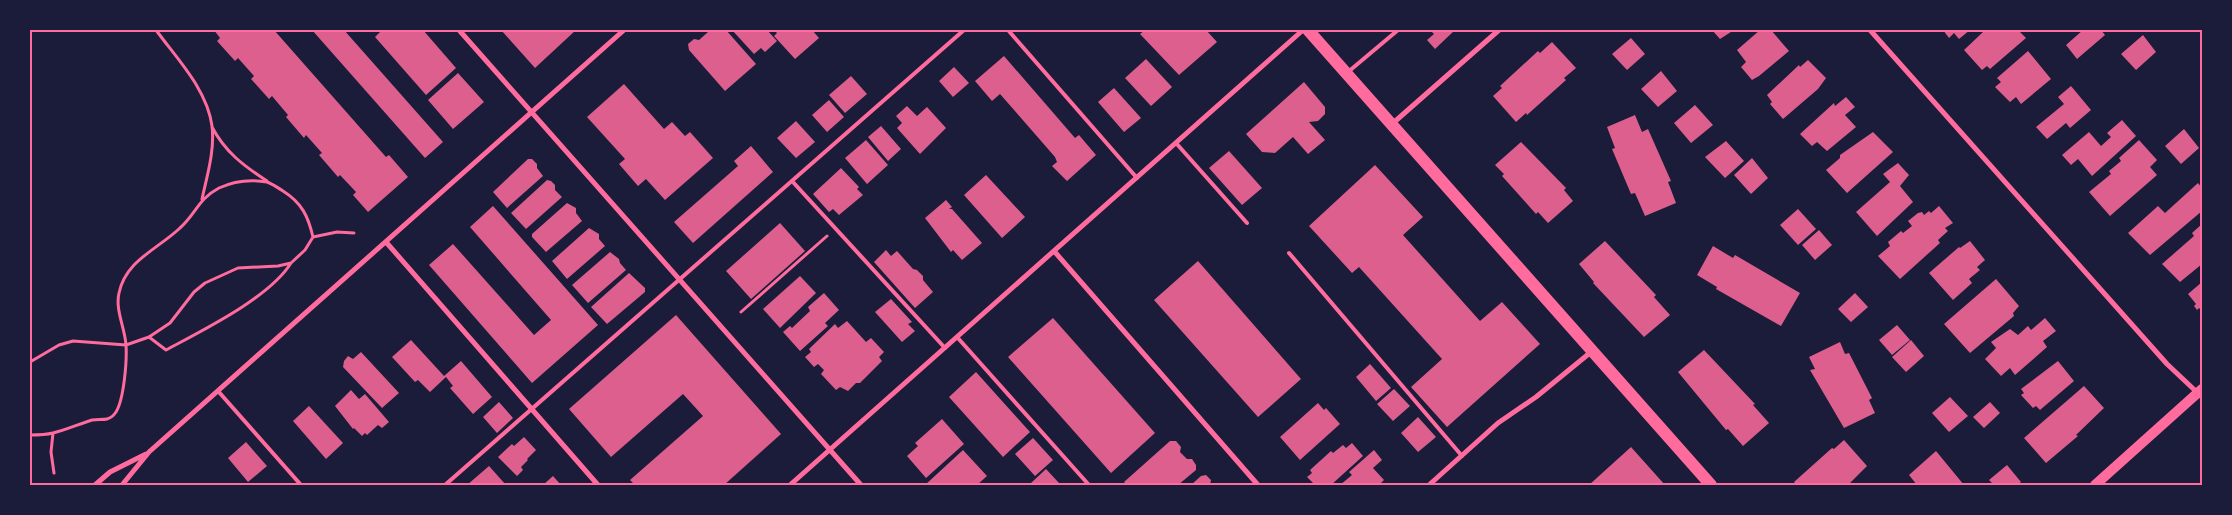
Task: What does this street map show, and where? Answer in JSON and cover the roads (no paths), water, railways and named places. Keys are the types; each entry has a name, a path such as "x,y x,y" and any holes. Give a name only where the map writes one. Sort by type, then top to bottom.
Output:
{"main road":[{"path":"1308,30 1710,485"},
{"path":"2095,485 2201,393"}],"street":[{"path":"459,30 860,485"},
{"path":"122,485 149,452 624,30"},
{"path":"790,485 1304,30"},
{"path":"1392,124 1499,30"},
{"path":"1870,30 2167,364 2201,393"},
{"path":"386,242 598,485"},
{"path":"1054,251 1258,485"},
{"path":"1430,485 1498,423 1536,397 1592,352"},
{"path":"95,485 110,472 149,452"}],"lane":[{"path":"446,485 964,30"},
{"path":"1008,30 1137,178"},
{"path":"1347,73 1398,30"},
{"path":"1176,143 1246,223"},
{"path":"792,181 945,348"},
{"path":"1289,253 1462,456"},
{"path":"957,338 1089,485"},
{"path":"218,391 301,485"}]}
